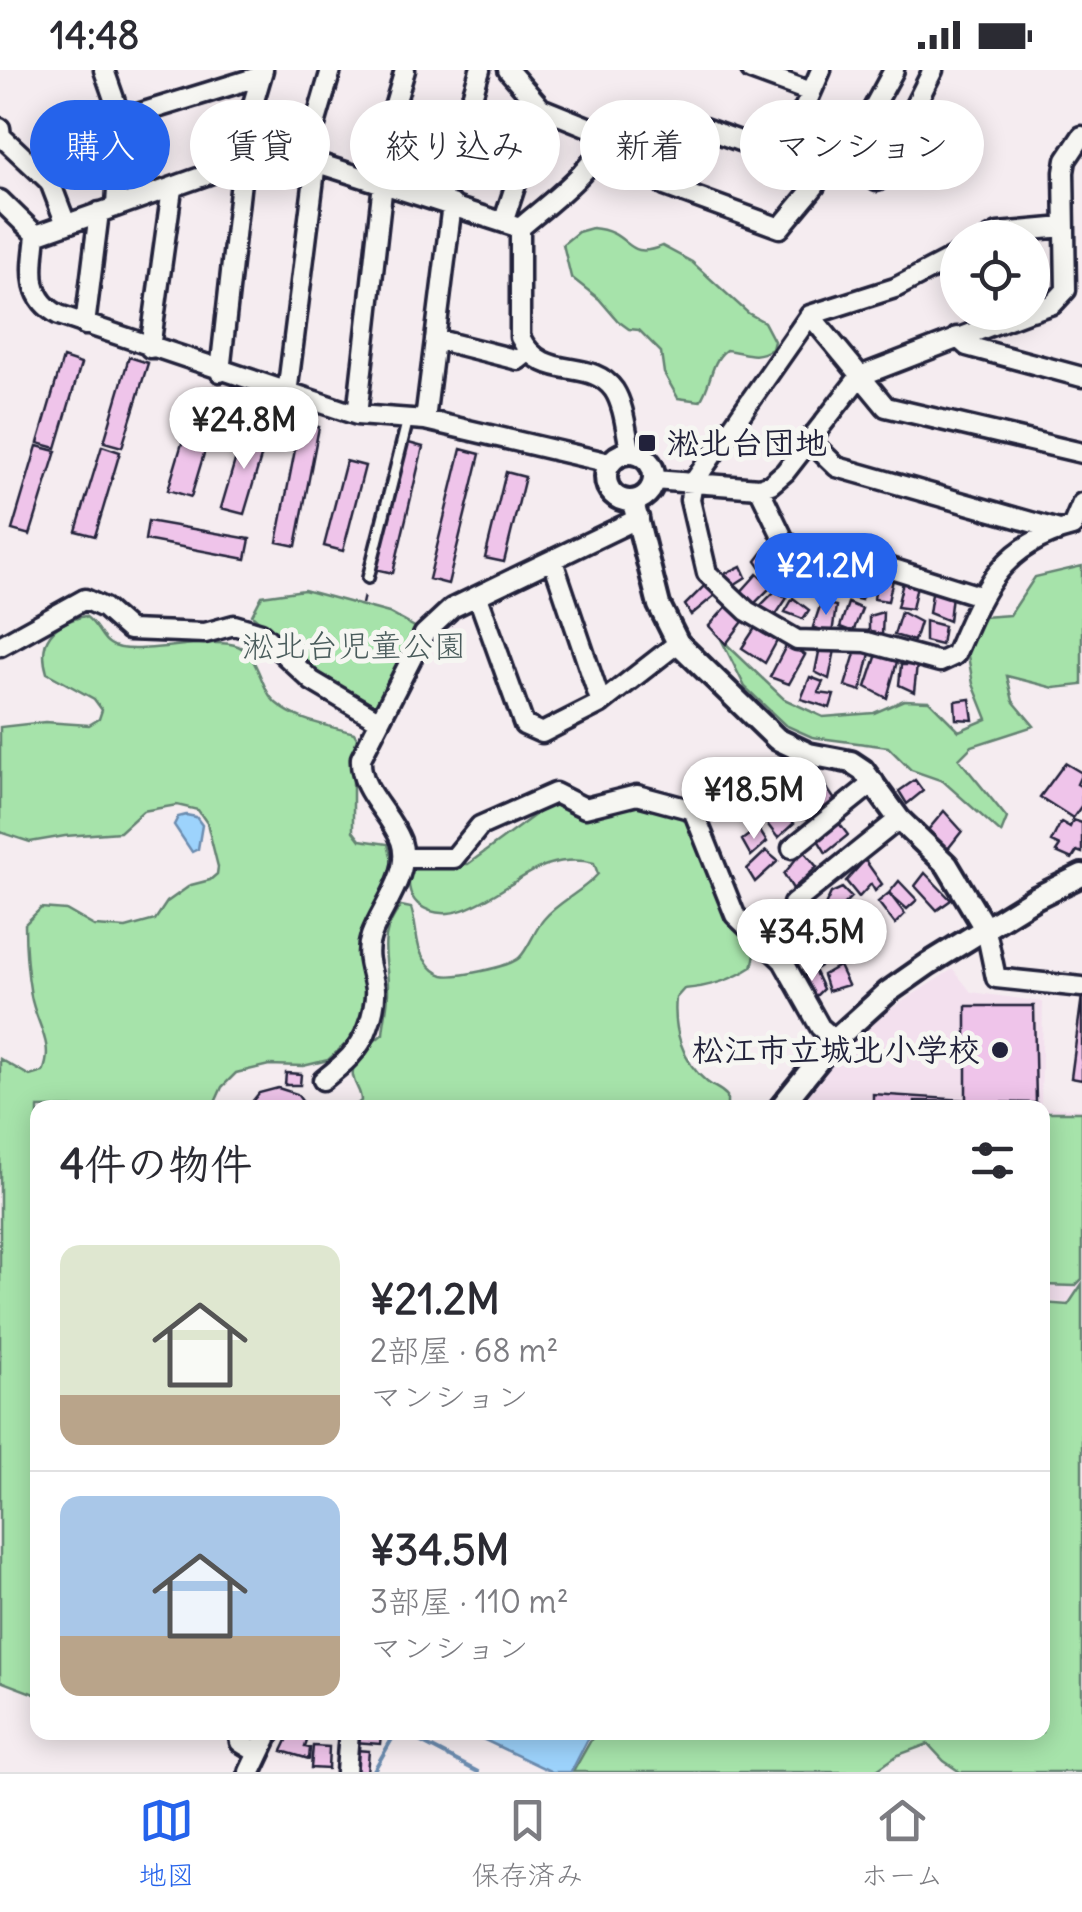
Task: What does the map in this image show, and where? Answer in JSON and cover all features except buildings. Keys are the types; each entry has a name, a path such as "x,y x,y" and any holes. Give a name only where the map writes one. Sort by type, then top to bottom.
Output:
{"street":[{"path":"104,70 115,100"},
{"path":"324,100 331,70"},
{"path":"398,100 405,70"},
{"path":"417,420 435,339 446,203 480,70"},
{"path":"508,70 535,100"},
{"path":"751,70 811,92"},
{"path":"808,100 820,70"},
{"path":"878,100 894,70"},
{"path":"918,100 933,70"},
{"path":"170,102 262,73"},
{"path":"255,100 262,73"},
{"path":"560,115 597,130 605,141 597,159 560,187"},
{"path":"679,120 783,157 811,167 818,179 780,228 665,186 661,180 674,125 679,120"},
{"path":"0,128 1,136 50,182 66,224"},
{"path":"1050,305 1074,292 1064,227 1066,160 1082,136"},
{"path":"36,235 190,182"},
{"path":"150,348 172,189"},
{"path":"85,325 110,190"},
{"path":"220,372 237,190"},
{"path":"286,394 308,190"},
{"path":"357,415 377,190"},
{"path":"406,190 512,224"},
{"path":"521,190 512,224 520,336 537,361 604,380 619,402 631,453"},
{"path":"512,224 556,190"},
{"path":"0,200 36,235"},
{"path":"1050,228 1064,227"},
{"path":"36,235 32,277 35,292 50,310 85,325 357,415 417,420 610,464"},
{"path":"940,264 895,288 810,315 693,483 690,500 707,573 747,611 797,640 866,642 940,662 955,655 993,575 1011,556 1072,526 1082,504"},
{"path":"810,315 886,407 1082,454"},
{"path":"654,480 759,488 770,484 785,472 860,376 975,330"},
{"path":"957,336 967,346 1082,377"},
{"path":"435,339 518,360 528,352"},
{"path":"808,439 837,468 1059,530"},
{"path":"323,1080 349,1059 368,1029 376,994 366,955 403,858 401,842 360,768 378,720 424,634 452,608 553,561 636,510 648,494 654,472 646,458 631,453 610,464 606,471 608,486 636,510 659,604 678,643 777,740 809,754 851,762 874,782 899,819 947,866 986,930 996,978 1082,987"},
{"path":"759,488 783,538 801,556 823,563 881,564 980,596"},
{"path":"553,561 601,702"},
{"path":"478,597 524,724 542,733 601,702 678,643"},
{"path":"0,646 85,599 95,602 129,630 205,634 234,625 261,633 312,680 378,720"},
{"path":"792,848 874,782"},
{"path":"403,858 454,858 480,826 556,793 585,808 637,795 693,810 735,915 783,961 820,1027 835,1040"},
{"path":"793,904 899,819"},
{"path":"786,1100 835,1040 888,992 1035,898 1082,875"},
{"path":"240,1740 254,1763"},
{"path":"254,1763 265,1740"},
{"path":"346,1772 348,1740"}],"lane":[{"path":"368,578 417,420"}],"path":[{"path":"362,604 368,578"}],"shaded area":[{"name":"松江市立城北小学校","path":"953,969 971,992 1043,1002 1041,1100 805,1100 828,1066 884,1013"},
{"name":"松江市立城北小学校","path":"1050,1107 1082,1109 1082,1283 1067,1303 1050,1301"}],"green space":[{"path":"592,228 615,234 641,250 662,246 692,262 748,313 764,322 774,341 772,349 755,355 726,350 716,361 700,401 678,398 664,373 661,352 639,330 629,329 618,321 599,299 571,277 563,244 578,232"},
{"path":"1082,566 1082,685 1054,688 1007,676 1013,701 1034,726 972,746 959,759 1007,818 1001,833 943,781 911,770 888,747 812,737 785,725 745,687 721,639 784,699 823,717 874,713 904,700 929,701 959,731 987,719 973,684 967,650 983,617 1010,615 1035,577"},
{"name":"淞北台児童公園","path":"304,590 389,613 420,630 377,705 372,707 312,668 252,615 262,596"},
{"path":"85,616 110,644 120,648 225,643 245,650 276,703 303,719 354,733 357,738 353,753 353,831 360,840 388,844 393,865 359,945 368,975 370,1002 353,1037 328,1060 303,1066 269,1065 236,1073 216,1100 30,1100 30,1692 0,1681 0,1059 30,1076 43,1072 47,1052 31,996 25,924 41,908 66,910 94,926 126,928 155,920 167,902 191,885 210,880 218,867 207,823 198,810 177,805 143,811 120,832 30,842 0,832 0,727 45,722 89,725 99,719 102,710 94,699 47,673 46,642 64,623"},
{"path":"629,802 675,812 691,823 756,951 752,967 744,972 684,989 676,998 676,1021 685,1055 698,1074 722,1091 727,1100 361,1100 353,1069 362,1052 383,1034 388,993 386,938 401,906 411,908 419,949 431,967 449,976 470,973 519,958 550,913 598,874 594,863 553,863 484,900 450,913 433,912 418,904 409,887 411,868 468,864 550,804"},
{"path":"1050,1112 1082,1112 1082,1279 1075,1286 1050,1285"},
{"path":"1082,1284 1082,1772 960,1772 928,1744 898,1755 874,1772 573,1772 591,1740 1050,1740 1050,1304 1068,1305"}],"water":[{"path":"178,817 196,817 202,825 198,849 192,852 174,825"},
{"path":"485,1740 587,1740 571,1772 552,1772"}],"waterway":[{"path":"373,1772 391,1740"},
{"path":"417,1740 478,1772"}],"place":[{"name":"淞北台団地","path":"647,443"},
{"name":"松江市立城北小学校","path":"1000,1050"}]}
